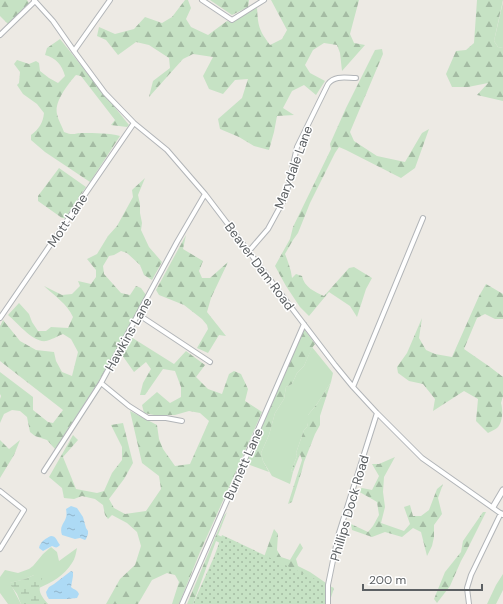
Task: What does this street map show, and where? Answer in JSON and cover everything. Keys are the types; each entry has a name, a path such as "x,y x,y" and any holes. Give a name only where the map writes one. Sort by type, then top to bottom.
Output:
{"street":[{"path":"74,51 110,0"},
{"path":"202,0 232,20 264,0"},
{"path":"0,35 35,1"},
{"name":"Beaver Dam Road","path":"35,1 53,20 74,51 106,93 134,123 167,150 205,194 353,387 422,458 502,514"},
{"name":"Marydale Lane","path":"249,251 268,228 286,196 298,147 328,84 334,78 338,77 356,78"},
{"name":"Mott Lane","path":"0,318 134,123"},
{"name":"Hawkins Lane","path":"44,471 101,383 177,242 205,194"},
{"path":"353,387 423,218"},
{"path":"139,315 210,362"},
{"name":"Burnett Lane","path":"182,604 304,324"},
{"path":"101,383 129,406 148,418 166,418 182,421"},
{"name":"Phillips Dock Road","path":"328,604 328,585 338,536 377,413"},
{"path":"493,507 503,490"},
{"path":"0,492 24,510 0,549"},
{"path":"469,604 467,588 471,575 502,514"}],"green space":[{"path":"0,0 27,0 29,3 8,24 0,16"},
{"path":"185,0 188,0 191,8 186,19 191,27 208,35 227,21 231,22 257,8 260,28 270,45 282,39 287,30 271,0 359,0 350,34 354,43 365,45 342,71 340,53 337,45 324,43 313,50 305,65 310,73 325,81 316,95 304,85 292,91 283,108 294,115 277,116 269,150 254,146 239,137 220,129 218,119 242,98 248,79 235,80 223,94 209,89 203,76 213,57 193,54 183,59 149,97 153,81 170,68 169,58 149,45 136,42 118,55 106,40 97,36 99,27 115,34 134,29 145,17 162,23 172,17"},
{"path":"210,0 249,0 248,7 232,15"},
{"path":"477,0 503,0 494,41 498,47 503,48 503,101 477,95 488,83 468,87 452,87 446,74 456,51 466,50 474,43"},
{"path":"503,2 503,48 498,47 494,41"},
{"path":"60,39 129,125 127,127 111,125 115,120 81,76 76,75 66,88 57,109 58,118 64,132 72,134 112,134 120,136 90,182 45,152 31,140 31,135 40,126 44,113 37,104 23,94 17,85 19,83 20,72 14,64 17,60 29,64 36,61 39,63 40,71 58,83 65,76 58,62 45,55 47,48"},
{"path":"382,49 383,54 350,132 354,141 377,156 405,162 422,133 429,129 415,168 401,178 339,147 335,153 310,203 298,233 285,254 292,278 296,274 302,276 307,286 324,296 349,268 354,267 372,278 366,289 357,317 350,306 329,292 309,316 300,307 275,266 290,239 293,227 331,149 330,144 346,108 375,50"},
{"path":"59,168 86,187 65,218 62,218 38,201 38,196"},
{"path":"145,178 138,195 142,223 141,230 149,247 162,262 152,280 144,275 140,265 127,253 121,251 109,256 103,266 104,274 121,293 130,295 136,286 141,288 146,295 99,381 55,449 47,440 35,436 30,432 27,417 20,411 12,410 4,414 0,423 0,372 33,397 33,410 48,422 53,423 63,410 0,361 0,326 3,320 20,341 36,350 54,352 56,361 62,372 72,376 78,352 71,339 63,334 46,341 41,341 36,339 8,315 19,303 29,314 38,331 46,331 51,327 68,328 73,317 60,300 44,286 62,295 72,294 80,286 78,281 91,284 96,277 96,270 87,259 97,254 108,236 117,226 133,197 132,190"},
{"path":"186,235 183,249 203,261 199,271 202,278 210,278 228,262 211,298 207,312 226,336 219,335 208,353 197,348 208,329 207,325 202,319 184,305 159,295 156,290"},
{"path":"486,284 503,294 503,319 495,319 485,314 477,318 464,349 503,377 501,419 499,426 488,433 476,421 478,399 464,391 433,411 435,399 423,384 409,381 398,373 397,367 407,353 422,318 419,338 426,350 435,354 452,357 479,296"},
{"path":"304,329 315,344 304,366 297,373 292,384 286,387 284,399 275,413 269,435 261,453 263,461 269,472 250,465 247,460"},
{"path":"131,337 174,364 186,351 205,365 196,377 208,389 222,394 229,374 234,371 241,374 248,389 245,401 262,412 200,552 179,604 172,604 179,582 175,575 167,573 152,580 138,604 106,604 120,579 135,565 141,546 137,532 127,523 112,515 108,519 105,515 103,505 95,499 82,496 74,499 64,498 62,488 49,477 73,435 78,440 63,457 76,489 97,493 104,491 112,473 122,460 122,447 111,425 123,423 133,463 124,479 109,499 114,508 125,514 146,511 161,489 159,476 142,463 130,411 157,425 159,439 163,449 175,466 190,464 209,421 200,413 189,411 175,415 154,415 144,413 142,405 157,392 170,403 181,397 181,387 175,371 163,369 145,395 140,395 143,383 151,369 146,362 134,372 122,355"},
{"path":"312,347 333,373 331,382 308,415 307,427 304,430 291,471 293,472 290,484 272,476 263,461 261,453 269,435 275,413 284,399 286,387 292,384 297,373 304,366"},
{"path":"331,382 320,416 320,425 304,462 292,502 288,504 302,460 300,454 293,472 291,471 304,430 307,427 308,415"},
{"path":"0,440 9,449 20,440 14,455 0,478"},
{"path":"395,457 384,477 383,492 385,507 381,523 404,531 410,524 404,507 410,505 413,516 421,516 429,510 437,489 443,484 438,498 442,514 434,525 432,546 427,556 421,532 413,528 402,537 385,532 372,537 352,530 351,524 368,532 379,515 377,502 356,490 362,488 372,490 379,476 372,464 379,464"},
{"path":"227,512 218,535 259,554 252,559 216,541 193,604 187,604 224,516"},
{"path":"483,512 486,512 450,586 437,603 434,599 445,572 461,552 463,541"},
{"path":"274,529 278,534 277,550 281,557 290,560 300,543 303,548 296,559 298,566 326,583 324,587 259,571"},
{"path":"222,535 334,588 329,604 193,604"},
{"path":"51,547 57,552 59,561 77,548 74,560 69,568 57,578 39,588 34,575 10,583 21,604 8,604 0,593 0,577 5,570 18,573 29,569"},
{"path":"503,574 503,590 496,604 487,604 496,585"},
{"path":"34,575 43,576 40,591 42,597 48,604 21,604 17,594 9,583"}],"water":[{"path":"71,506 77,508 83,517 88,531 85,540 62,535 61,528 67,514 66,509"},
{"path":"51,536 55,538 60,545 58,547 52,546 43,551 39,548 41,544 45,539"},
{"path":"71,571 73,572 73,576 71,587 78,592 79,594 77,598 49,599 46,592 49,587"}]}
